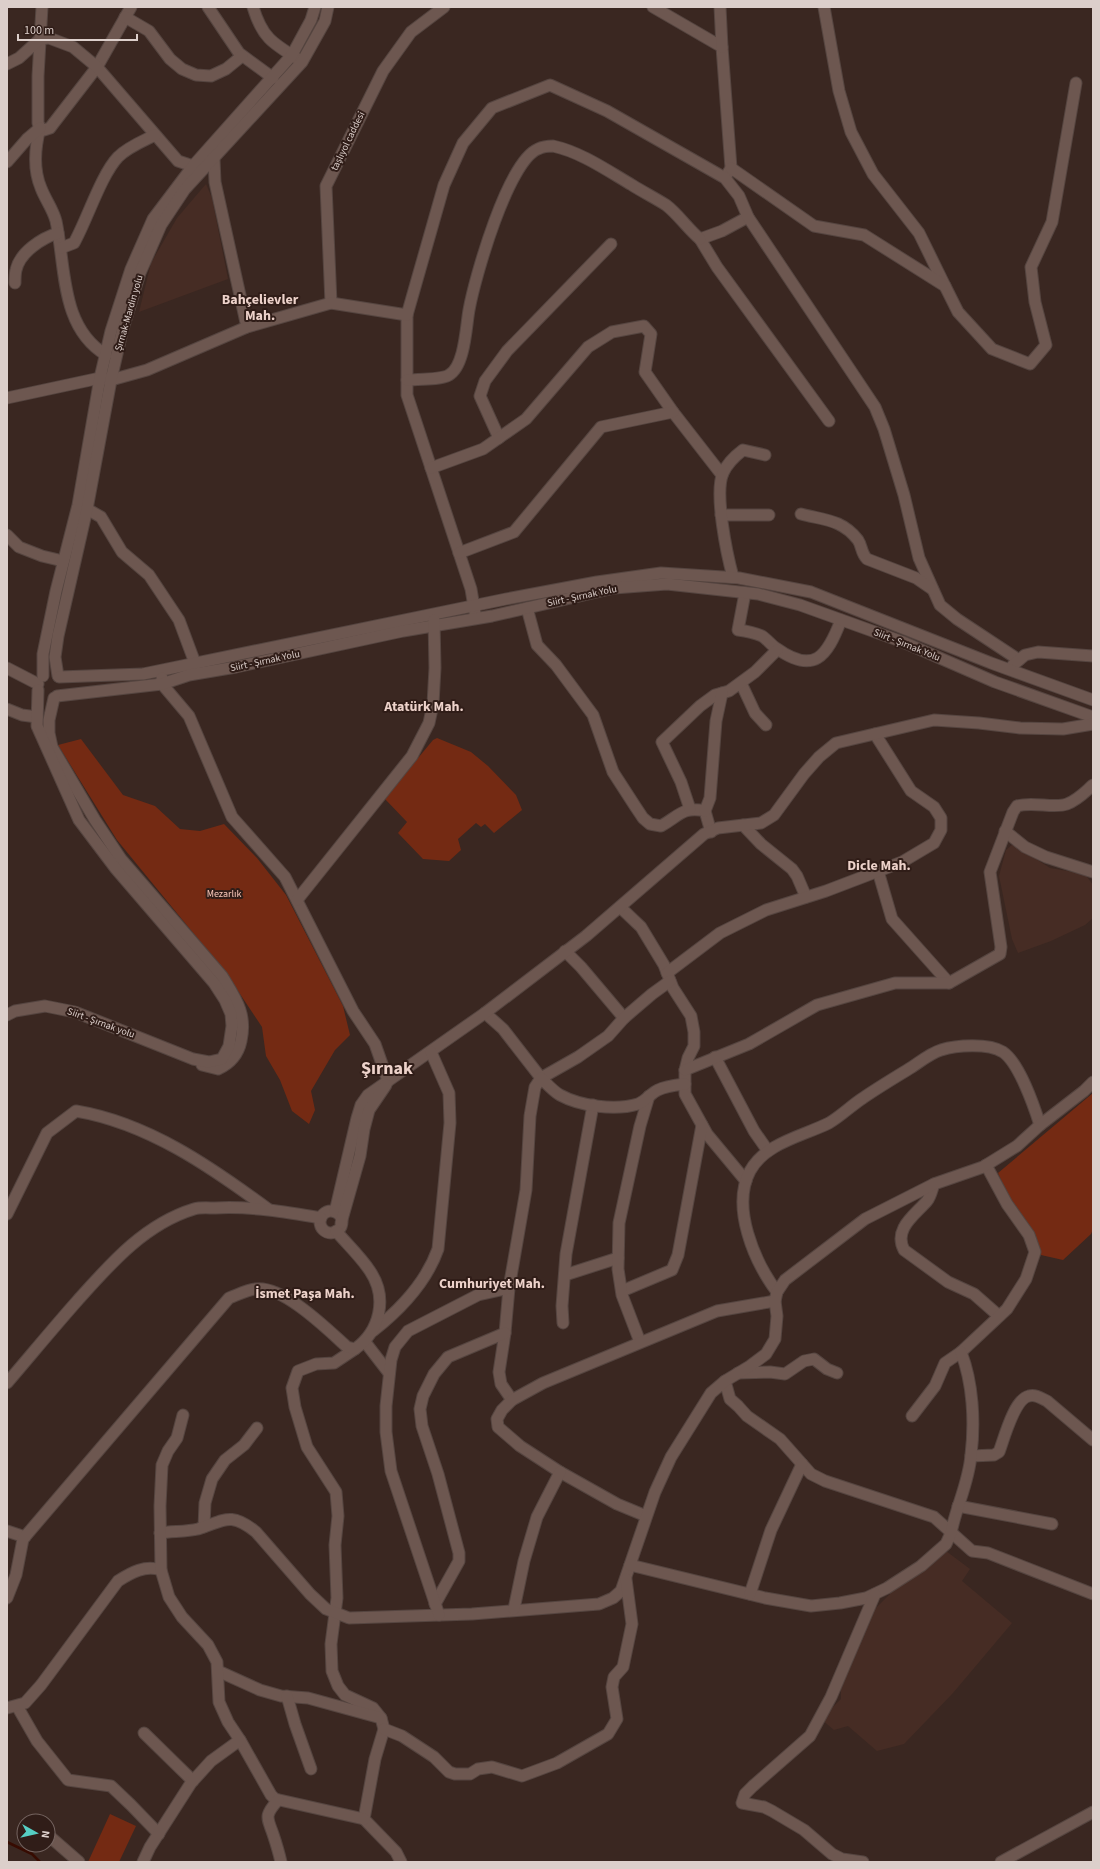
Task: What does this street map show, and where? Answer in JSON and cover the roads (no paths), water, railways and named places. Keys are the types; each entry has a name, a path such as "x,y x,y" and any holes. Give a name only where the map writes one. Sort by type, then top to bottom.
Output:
{"street":[{"path":"42,7 38,123 40,128 35,147 36,170 40,187 55,218 61,248 64,280 74,320 82,335 96,349 106,356"},
{"path":"208,7 242,56 273,78"},
{"path":"253,7 263,30 270,41 302,62"},
{"name":"Şırnak-Mardin yolu","path":"58,677 55,657 58,636 87,509 106,379 106,356 131,269 153,219 193,166 292,55 311,20 315,7"},
{"name":"Şırnak-Mardin yolu","path":"40,683 43,654 63,561 78,505 106,379 140,273 161,224 185,189 302,62 325,21 328,7"},
{"name":"taşlıyol caddesi","path":"331,303 326,186 383,71 411,32 444,7"},
{"path":"653,7 722,47"},
{"path":"720,7 728,173 748,217 875,407 900,480 919,558 940,605 957,619 1018,660"},
{"path":"824,7 839,91 851,132 873,174 919,233 958,312 992,349 1030,364 1046,345 1035,302 1031,267 1052,222 1076,83"},
{"path":"40,128 44,130 50,128 97,66 128,12 149,31 170,59 182,69 196,75 211,76 226,69 242,56"},
{"path":"7,64 19,58 40,39 49,38 73,47 97,66 178,161 193,166"},
{"path":"7,55 19,58"},
{"path":"476,619 475,606 459,553 407,395 407,315 444,185 463,143 492,108 550,85 607,111 728,173 814,226 864,235 945,286"},
{"path":"7,162 27,139 40,128"},
{"path":"61,248 74,243 108,172 118,158 132,147 155,134"},
{"path":"407,380 449,375 456,368 460,360 470,305 485,248 507,191 520,165 529,154 539,148 551,146 565,150 600,167 667,206 700,240 717,267 829,421"},
{"path":"214,159 215,182 247,327"},
{"path":"700,240 722,231 748,217"},
{"path":"15,283 16,270 25,256 36,244 58,233"},
{"path":"499,438 480,396 485,381 507,351 611,244"},
{"path":"7,398 147,370 247,327 331,303 407,315"},
{"path":"431,468 483,449 526,419 588,346 612,332 644,326 651,334 645,372 673,412 722,475"},
{"path":"459,553 514,532 601,427 673,412"},
{"path":"733,577 721,515 722,475 736,455 743,450 765,455"},
{"path":"87,509 101,517 122,552 148,575 179,620 195,662"},
{"path":"801,514 833,521 850,532 856,538 863,555 867,559 916,578 932,589"},
{"path":"721,515 769,515"},
{"path":"7,535 18,547 42,556 63,561"},
{"name":"Siirt - Şırnak Yolu","path":"58,677 143,674 195,662 597,582 661,573 733,577 811,592 1007,669 1093,700"},
{"name":"Siirt - Şırnak Yolu","path":"56,697 162,684 189,675 476,619 614,588 667,584 745,593 800,605 903,642 995,682 1093,717"},
{"path":"745,593 738,630 763,637 777,650 795,661 805,662 816,659 835,636 841,620"},
{"path":"527,608 537,645 556,665 592,715 613,772 643,818 650,824 661,826 672,820 683,810 690,809 705,811"},
{"path":"297,900 412,756 429,723 433,704 435,668 433,614"},
{"path":"690,809 662,742 700,706 715,695 729,691 755,672 777,650"},
{"path":"995,682 1007,669 1025,654 1038,652 1093,656"},
{"path":"7,668 40,683 46,698 56,697"},
{"path":"161,669 162,684 188,716 232,817 285,877 353,1011 375,1044 388,1081"},
{"path":"50,674 58,677 62,686 56,697 49,720 49,733 52,747 95,820 121,859 222,976 234,995 241,1011 243,1029 240,1046 234,1059 218,1068 213,1069 203,1066 193,1059 209,1062 222,1058 229,1046 232,1014 214,982 116,869 79,820 43,743 37,726 40,683 50,674"},
{"path":"741,682 755,713 766,725"},
{"path":"711,832 705,811 710,798 716,721 722,693"},
{"path":"7,709 22,715 37,717"},
{"path":"335,1212 360,1106 373,1091 485,1013 565,951 620,907 704,834 718,828 761,823 774,815 804,774 819,757 836,743 934,720 1020,728 1063,729 1093,724"},
{"path":"512,1400 501,1384 499,1372 505,1333 509,1288 526,1190 530,1116 535,1087 541,1078 578,1057 608,1036 624,1018 720,933 766,910 806,898 902,862 934,844 940,830 941,818 934,807 911,791 875,734"},
{"path":"685,1070 748,1044 817,1005 895,983 948,983 1000,954 1001,947 990,872 1005,830 1017,806 1024,804 1066,804 1080,797 1093,785"},
{"path":"743,825 761,844 792,869 797,876 806,898"},
{"path":"1005,830 1025,847 1046,857 1093,872"},
{"path":"878,871 892,919 948,983"},
{"path":"620,907 641,927 691,1016 694,1032 694,1046 688,1058 685,1070 685,1094 707,1134 746,1181"},
{"path":"565,951 581,967 624,1018"},
{"name":"Siirt - Şırnak yolu","path":"7,1015 14,1011 45,1006 76,1012 193,1059"},
{"path":"485,1013 503,1029 541,1078 559,1094 573,1100 593,1105 614,1107 636,1104 643,1102 659,1089 685,1084"},
{"path":"160,1533 196,1530 217,1521 234,1519 247,1525 256,1532 310,1594 326,1609 349,1618 437,1610 514,1609 599,1604 613,1598 621,1591 646,1516 671,1457 711,1392 766,1354 775,1339 776,1296 766,1277 745,1226 741,1204 750,1170 768,1151 830,1122 864,1097 927,1057 940,1050 961,1046 995,1048 1004,1053 1019,1072 1040,1125"},
{"path":"364,1819 375,1759 384,1729 381,1718 373,1708 345,1695 333,1679 330,1660 334,1612 337,1598 335,1545 338,1516 336,1492 307,1447 295,1407 292,1388 298,1370 316,1364 334,1363 365,1342 373,1332 416,1290 432,1267 438,1249 450,1123 449,1093 431,1052"},
{"path":"715,1057 754,1131 768,1151"},
{"path":"321,1218 321,1224 324,1230 330,1233 339,1227 360,1156 364,1129 369,1110 388,1081"},
{"path":"646,1516 617,1504 560,1472 520,1446 498,1427 497,1419 502,1410 512,1400 544,1383 640,1342 717,1311 776,1296 785,1280 865,1219 934,1184 986,1165 1018,1146 1040,1125 1084,1091 1093,1082"},
{"path":"640,1342 622,1291 618,1269 619,1223 640,1126 650,1096"},
{"path":"564,1323 562,1306 566,1254 593,1105"},
{"path":"7,1214 47,1133 76,1111 102,1115 139,1130 213,1168 269,1209"},
{"path":"622,1291 672,1270 678,1255 702,1125"},
{"path":"912,1416 935,1386 945,1363 962,1352 1007,1309 1026,1279 1035,1252 1029,1235 1006,1204 986,1165"},
{"path":"934,1184 928,1200 902,1230 900,1242 904,1250 948,1282 974,1294 999,1316"},
{"path":"7,1383 59,1322 110,1266 140,1238 161,1223 195,1209 237,1207 269,1209 321,1218 329,1212 335,1212 340,1217 339,1227 370,1271 378,1288 380,1301 378,1316 373,1332"},
{"path":"565,1275 618,1258"},
{"path":"7,1598 16,1575 20,1552 25,1536 229,1298 256,1288 280,1293 294,1302 347,1347 355,1349"},
{"path":"437,1610 391,1471 386,1432 389,1373 395,1346 408,1331 478,1295 509,1288"},
{"path":"437,1610 459,1561 459,1553 438,1474 422,1426 420,1409 423,1396 434,1374 448,1357 505,1333"},
{"path":"365,1342 389,1373"},
{"path":"630,1565 750,1594 811,1606 840,1603 866,1598 887,1588 921,1566 946,1544 951,1533 972,1456 972,1393 962,1352"},
{"path":"738,1373 770,1372 785,1374 804,1361 814,1359 827,1369 837,1373"},
{"path":"725,1381 730,1399 747,1416 780,1439 811,1474 825,1481 934,1517 972,1551 988,1553 1093,1594"},
{"path":"972,1456 994,1455 999,1452 1012,1417 1021,1401 1029,1396 1038,1396 1046,1401 1093,1440"},
{"path":"183,1414 177,1438 168,1451 162,1465 160,1533 161,1570 169,1597 182,1617 208,1645 217,1662 219,1702 228,1722 240,1740 271,1795 278,1800 364,1819 396,1852 401,1862"},
{"path":"204,1526 204,1503 212,1479 225,1460 244,1445 257,1428"},
{"path":"750,1594 771,1530 802,1464"},
{"path":"514,1609 524,1561 537,1518 560,1472"},
{"path":"958,1506 1052,1524"},
{"path":"7,1531 25,1536"},
{"path":"159,1834 131,1804 111,1786 68,1780 12,1707 25,1703 41,1685 118,1581 135,1570 153,1567 161,1570"},
{"path":"384,1729 402,1736 434,1757 449,1772 455,1774 470,1774 478,1769 492,1767 522,1776 556,1763 608,1734 617,1719 612,1687 614,1677 624,1667 632,1624 626,1577"},
{"path":"863,1862 842,1859 832,1854 804,1830 772,1811 764,1807 742,1803 745,1794 753,1786 810,1736 831,1697 875,1594"},
{"path":"218,1671 260,1690 287,1696 308,1698 381,1718"},
{"path":"287,1696 311,1769"},
{"path":"144,1733 194,1781"},
{"path":"143,1862 159,1834 194,1781 211,1761 240,1740"},
{"path":"278,1800 269,1812 267,1823 272,1832 281,1862"},
{"path":"1002,1862 1093,1812"},
{"path":"56,1843 79,1862"}],"waterway":[{"path":"7,1842 32,1854 40,1862"}],"district":[{"name":"Bahçelievler Mah.","path":"260,308"},
{"name":"Atatürk Mah.","path":"424,707"},
{"name":"Dicle Mah.","path":"879,866"},
{"name":"Şırnak","path":"387,1068"},
{"name":"Cumhuriyet Mah.","path":"492,1284"},
{"name":"İsmet Paşa Mah.","path":"305,1294"}],"park label":[{"name":"Mezarlık","path":"224,894"}]}
